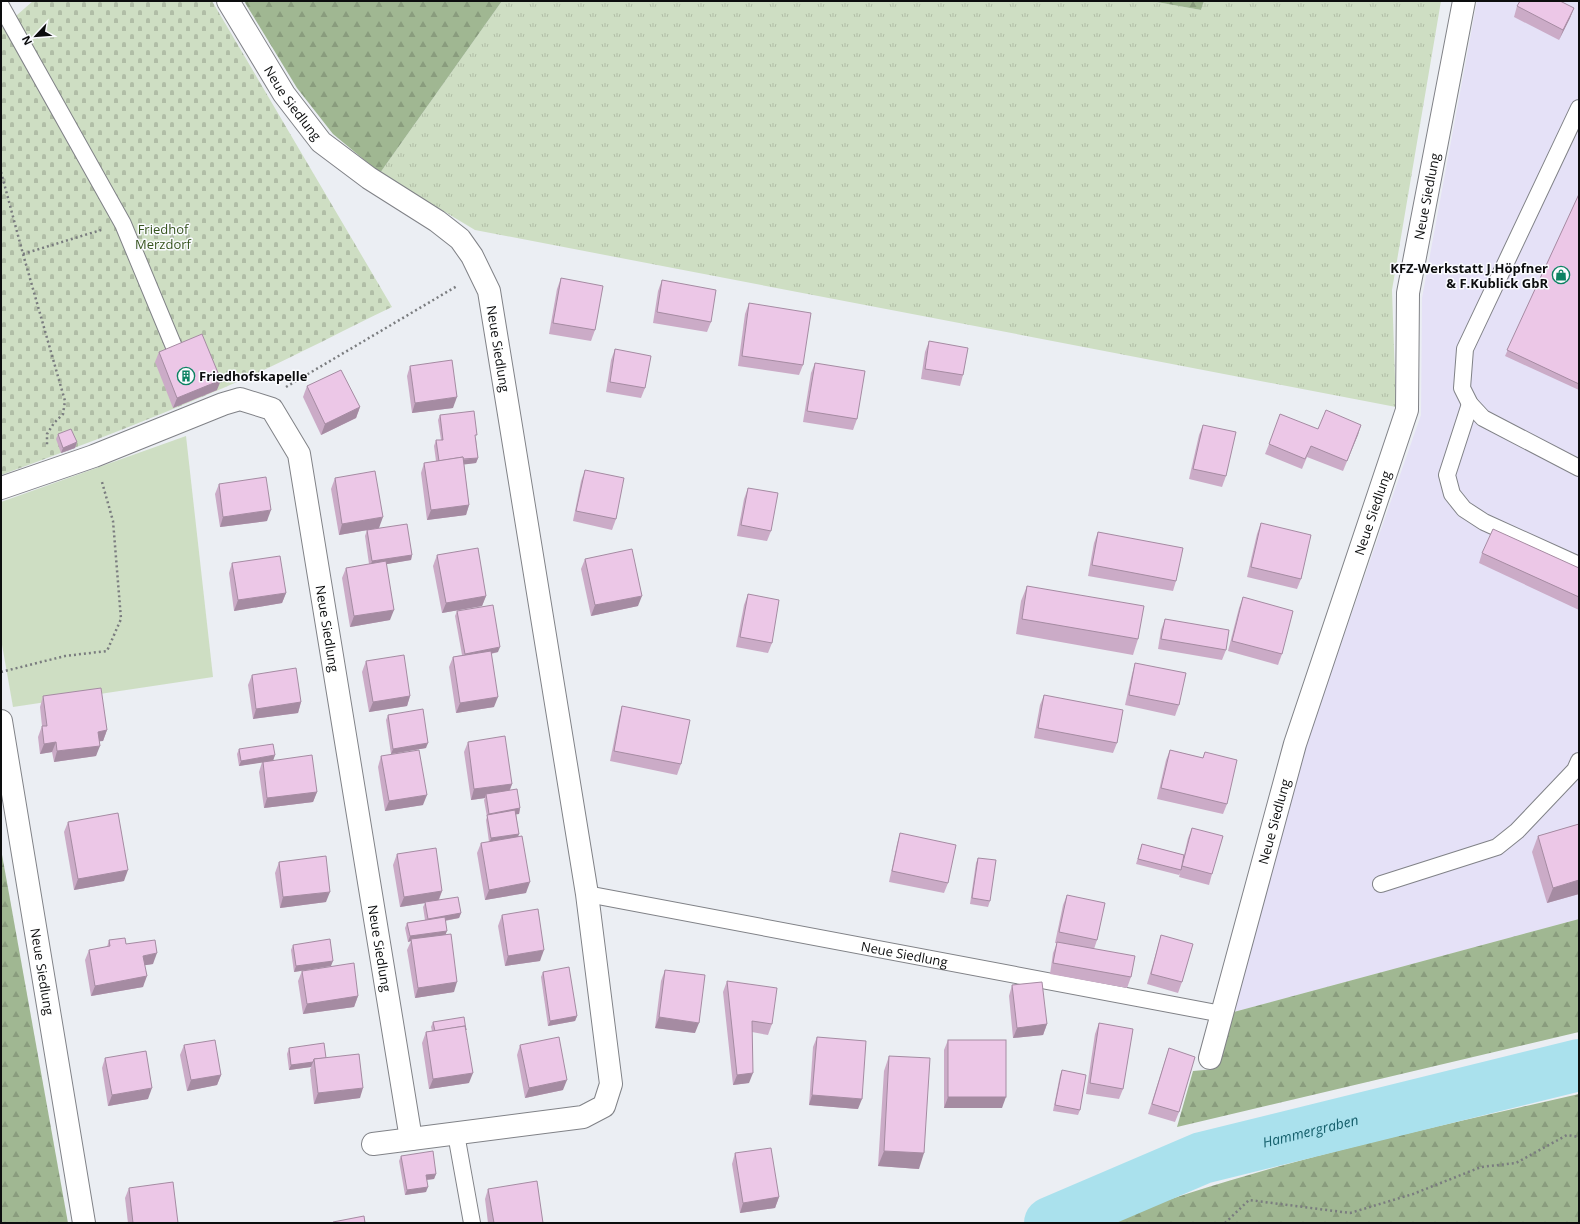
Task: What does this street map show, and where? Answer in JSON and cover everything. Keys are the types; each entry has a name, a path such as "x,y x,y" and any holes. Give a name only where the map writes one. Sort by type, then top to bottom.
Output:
{"street":[{"name":"Neue Siedlung","path":"228,1 284,94 321,142 369,178 437,221 460,239 472,256 489,291 587,894 611,1084 604,1106 583,1117 373,1144"},
{"name":"Neue Siedlung","path":"1210,1058 1295,744 1407,410 1408,293 1464,1"},
{"name":"Neue Siedlung","path":"1,488 94,456 223,404 240,399 272,409 299,454 410,1140"},
{"name":"Neue Siedlung","path":"1,721 84,1223"}],"lane":[{"path":"1,6 122,224 177,354"},
{"path":"1579,108 1465,349 1462,388 1470,404 1483,418 1579,468"},
{"path":"1470,404 1447,475 1452,494 1464,509 1484,522 1579,565"},
{"path":"1381,884 1497,847 1517,831 1575,770 1579,761"},
{"name":"Neue Siedlung","path":"587,894 1222,1014"},
{"path":"456,1134 472,1223"}],"path":[{"path":"1,172 23,254 66,401 63,414 47,434 48,458 53,470"},
{"path":"23,254 122,224"},
{"path":"256,404 444,292 481,275"},
{"path":"1,672 65,656 107,651 121,619 113,521 94,456"},
{"path":"1225,1223 1249,1200 1350,1213 1414,1194 1481,1167 1516,1163 1567,1135 1579,1137"}],"shaded area":[{"path":"1477,1 1579,1 1579,919 1230,1013 1306,744 1421,415 1422,298"}],"green space":[{"name":"Friedhof Merzdorf","path":"33,1 212,1 392,307 224,388 129,427 1,475 1,29"},
{"path":"244,1 502,1 380,173 333,134 297,88"},
{"path":"502,1 1151,1 1201,10 1204,1 1441,1 1392,290 1396,407 475,230 380,173"},
{"path":"1151,1 1204,1 1201,10"},
{"path":"186,436 213,677 13,707 1,639 1,502"},
{"path":"1,849 68,1223 1,1223"},
{"path":"1579,919 1579,1032 1177,1127 1193,1071 1215,1069 1230,1013"},
{"path":"1579,1094 1579,1223 1109,1223 1169,1200 1273,1168 1387,1138"}],"building":[{"path":"1520,1 1560,1 1574,8 1563,30 1517,6"},
{"name":"KFZ-Werkstatt J.Höpfner & F.Kublick GbR","path":"1579,194 1579,384 1507,350"},
{"path":"561,278 603,286 595,330 553,323"},
{"path":"662,280 716,290 711,322 657,312"},
{"path":"749,303 811,313 803,365 742,356"},
{"name":"Friedhofskapelle","path":"202,334 221,380 177,398 159,352"},
{"path":"929,341 968,348 963,375 925,369"},
{"path":"615,349 651,356 645,388 610,382"},
{"path":"452,360 457,397 415,403 410,366"},
{"path":"815,363 865,371 857,419 807,411"},
{"path":"341,370 360,407 325,424 307,386"},
{"path":"1326,410 1361,425 1347,461 1311,446 1305,459 1269,444 1280,414 1318,429"},
{"path":"474,411 478,458 463,459 463,457 439,461 436,440 443,440 440,415"},
{"path":"1203,425 1236,432 1226,476 1193,469"},
{"path":"71,429 77,442 63,448 58,434"},
{"path":"463,457 469,505 431,510 424,463"},
{"path":"585,470 624,478 616,519 576,511"},
{"path":"375,471 383,517 342,524 335,478"},
{"path":"266,477 271,510 223,517 219,484"},
{"path":"748,488 778,493 771,531 741,525"},
{"path":"1261,523 1311,535 1301,579 1251,567"},
{"path":"407,524 412,555 372,561 367,530"},
{"path":"1493,529 1579,568 1579,597 1482,553"},
{"path":"1098,532 1183,548 1176,581 1092,565"},
{"path":"478,548 486,596 446,603 437,555"},
{"path":"632,549 642,596 595,605 585,559"},
{"path":"280,556 286,593 238,600 232,563"},
{"path":"386,561 394,610 354,616 346,568"},
{"path":"1027,586 1144,606 1138,639 1022,619"},
{"path":"748,594 779,600 772,643 740,637"},
{"path":"1243,597 1293,611 1282,654 1232,641"},
{"path":"493,605 500,647 465,654 457,611"},
{"path":"1165,619 1229,630 1226,650 1161,639"},
{"path":"491,651 498,697 460,703 453,657"},
{"path":"404,655 410,696 373,702 366,661"},
{"path":"1135,663 1186,673 1179,705 1129,695"},
{"path":"296,668 301,702 256,709 252,675"},
{"path":"101,688 107,730 98,732 100,746 57,751 56,742 44,744 42,726 47,726 43,696"},
{"path":"1044,695 1123,710 1117,743 1038,728"},
{"path":"622,706 690,720 681,764 614,751"},
{"path":"423,709 428,743 393,749 388,715"},
{"path":"505,736 512,784 474,789 468,742"},
{"path":"273,744 275,755 241,761 239,749"},
{"path":"419,750 427,795 389,801 381,756"},
{"path":"1170,750 1203,758 1205,752 1237,760 1227,804 1161,788"},
{"path":"312,755 317,792 267,798 263,762"},
{"path":"517,789 520,808 489,814 486,794"},
{"path":"515,810 519,834 491,838 487,815"},
{"path":"118,813 128,870 78,879 68,822"},
{"path":"1579,824 1579,880 1553,888 1538,836"},
{"path":"1192,828 1223,836 1212,874 1182,866"},
{"path":"900,833 956,845 948,883 892,871"},
{"path":"522,836 530,882 489,890 481,843"},
{"path":"1142,844 1184,855 1181,870 1138,859"},
{"path":"436,848 442,891 404,897 397,854"},
{"path":"326,856 330,892 283,897 279,862"},
{"path":"978,858 996,860 990,901 972,898"},
{"path":"1067,895 1105,903 1097,940 1059,932"},
{"path":"458,897 461,913 428,919 425,902"},
{"path":"538,909 544,950 508,956 502,915"},
{"path":"445,917 447,931 410,936 407,923"},
{"path":"451,934 457,982 418,988 411,939"},
{"path":"1161,935 1193,944 1182,982 1151,974"},
{"path":"125,938 126,944 155,940 157,953 143,956 147,976 95,986 89,950 110,946 109,940"},
{"path":"330,939 333,961 296,966 293,945"},
{"path":"1057,942 1135,956 1131,977 1053,963"},
{"path":"354,963 358,996 307,1004 302,971"},
{"path":"569,967 577,1016 550,1021 543,972"},
{"path":"665,970 705,975 699,1023 659,1017"},
{"path":"727,981 777,988 772,1024 752,1021 753,1073 737,1075"},
{"path":"1042,982 1047,1024 1017,1028 1012,985"},
{"path":"464,1017 466,1030 465,1026 435,1031 433,1022"},
{"path":"1099,1023 1133,1029 1123,1089 1090,1083"},
{"path":"465,1026 473,1073 433,1079 426,1032"},
{"path":"559,1037 567,1080 529,1088 520,1045"},
{"path":"817,1037 866,1041 862,1099 812,1095"},
{"path":"215,1040 221,1075 191,1080 184,1045"},
{"path":"948,1040 1006,1040 1006,1097 948,1097"},
{"path":"324,1043 326,1058 314,1059 313,1062 291,1065 289,1048"},
{"path":"1169,1048 1195,1057 1179,1112 1152,1104"},
{"path":"146,1051 152,1088 112,1095 105,1058"},
{"path":"359,1054 363,1088 318,1093 314,1059"},
{"path":"889,1056 930,1058 924,1153 884,1151"},
{"path":"1062,1070 1086,1075 1080,1110 1055,1105"},
{"path":"771,1148 779,1197 743,1203 735,1153"},
{"path":"433,1151 436,1174 426,1175 428,1187 407,1190 401,1156"},
{"path":"537,1181 543,1223 494,1223 488,1189"},
{"path":"173,1182 178,1223 133,1223 129,1188"},
{"path":"364,1216 365,1223 333,1223 333,1222"}],"waterway":[{"name":"Hammergraben","path":"1050,1223 1202,1158 1579,1065"}],"place":[{"name":"KFZ-Werkstatt J.Höpfner & F.Kublick GbR","path":"1561,275"},
{"name":"Friedhofskapelle","path":"186,376"}]}
